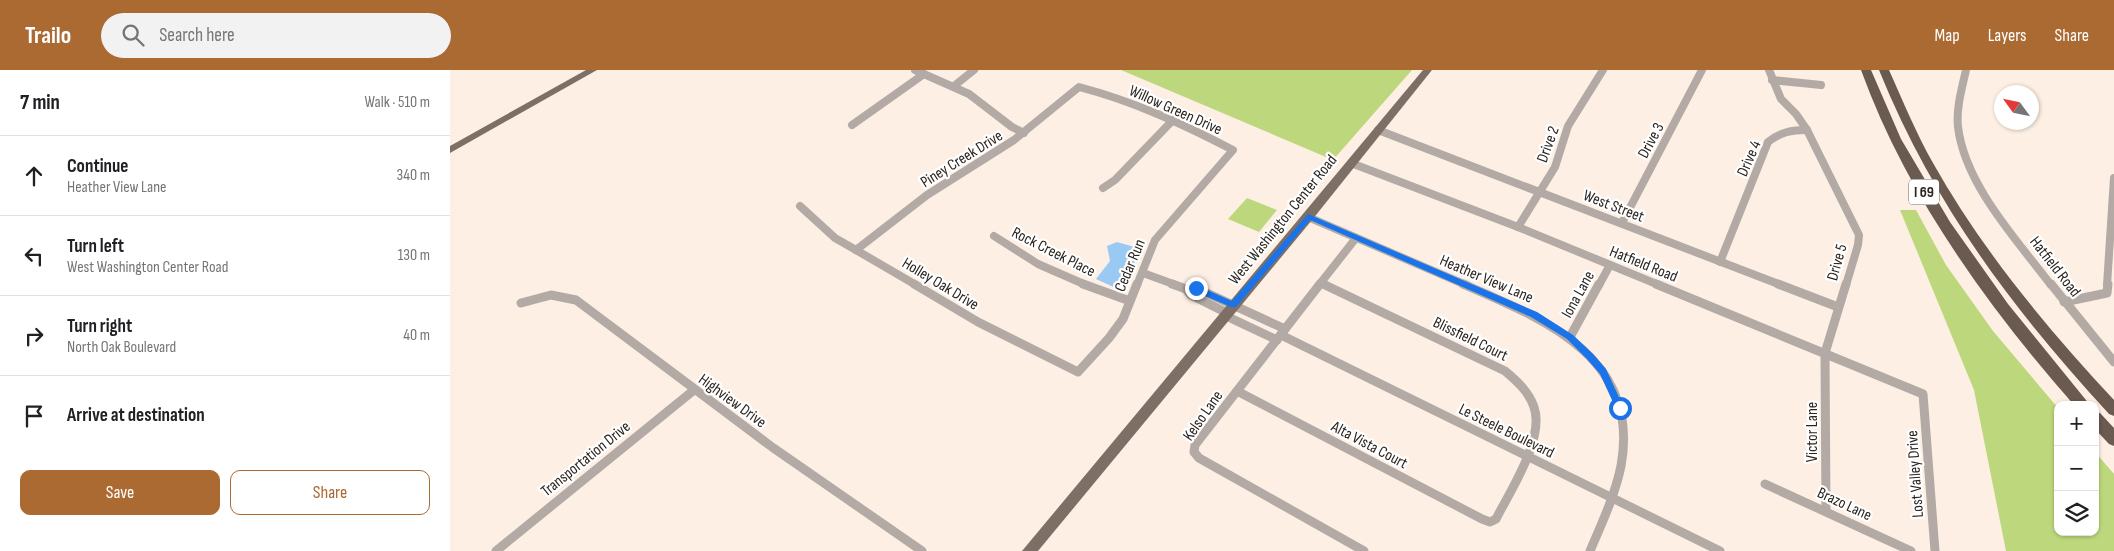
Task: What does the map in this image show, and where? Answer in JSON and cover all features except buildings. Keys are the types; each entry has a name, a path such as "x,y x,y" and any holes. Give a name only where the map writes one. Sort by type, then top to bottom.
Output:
{"highway":[{"name":"I 69","path":"1866,70 1888,126 1929,201 1987,287 2080,401"},
{"name":"I 69","path":"1884,70 1910,130 1947,198 2009,286 2114,410"},
{"path":"2099,422 2114,439"}],"main road":[{"path":"450,150 593,70"},
{"name":"West Washington Center Road","path":"1030,551 1428,70"}],"street":[{"path":"916,70 969,94 1012,127 1024,133"},
{"path":"954,86 974,70"},
{"name":"Drive 2","path":"1518,227 1555,167 1568,126 1603,70"},
{"name":"Drive 3","path":"1622,223 1702,70"},
{"path":"1769,70 1780,99 1796,114 1807,130"},
{"name":"Hatfield Road","path":"1966,70 1960,99 1958,128 1966,156 1983,194 2064,302 2114,362"},
{"path":"852,125 924,74"},
{"path":"1772,80 1821,85"},
{"name":"Piney Creek Drive","path":"856,250 927,195 1024,133 1079,87"},
{"name":"Willow Green Drive","path":"1079,87 1109,94 1173,120 1233,150"},
{"path":"1103,188 1115,180 1173,120"},
{"name":"West Street","path":"1378,130 1838,308"},
{"name":"Drive 4","path":"1720,262 1768,142 1775,135 1786,130 1807,130"},
{"name":"Drive 5","path":"1807,130 1859,235 1858,246 1826,353"},
{"name":"Cedar Run","path":"1078,372 1109,338 1123,319 1156,240 1233,150"},
{"name":"Hatfield Road","path":"1351,163 1518,227 1923,394"},
{"path":"2064,302 2100,296 2107,293 2114,178"},
{"name":"Holley Oak Drive","path":"800,206 835,238 978,322 1078,372"},
{"name":"Heather View Lane","path":"1308,217 1534,315 1570,337 1603,372 1620,408 1624,435 1622,469 1613,498 1590,551"},
{"name":"Rock Creek Place","path":"994,236 1006,246 1046,268 1112,296 1130,301"},
{"name":"Kelso Lane","path":"1356,238 1195,445 1194,452 1198,458 1364,551"},
{"name":"Iona Lane","path":"1570,337 1610,265"},
{"path":"1143,273 1186,289 1191,295 1228,311"},
{"name":"Blissfield Court","path":"1321,284 1505,371 1519,383 1531,398 1536,416 1534,436 1527,456 1496,519 1490,522"},
{"name":"Highview Drive","path":"521,303 551,295 576,300 694,390 810,474 922,551"},
{"name":"Le Steele Boulevard","path":"1228,311 1281,335 1720,551"},
{"name":"Le Steele Boulevard","path":"1228,311 1281,335"},
{"name":"Victor Lane","path":"1826,353 1826,511"},
{"name":"Transportation Drive","path":"496,551 694,390"},
{"name":"Alta Vista Court","path":"1237,391 1490,522"},
{"name":"Lost Valley Drive","path":"1923,394 1935,551"},
{"name":"Brazo Lane","path":"1765,484 1911,551"}],"green space":[{"path":"1121,70 1412,70 1333,160"},
{"path":"1247,198 1277,210 1259,232 1228,219"},
{"path":"1900,210 1916,210 1946,265 1993,331 2054,403 2054,536 2099,536 2099,457 2114,474 2114,551 2006,551 1974,390"}],"water":[{"path":"1117,242 1138,248 1139,257 1126,272 1127,282 1125,287 1118,289 1096,279 1110,261 1107,246"}],"route":[{"path":"1196,288 1234,304 1308,217 1534,315 1570,337 1590,356 1603,372 1620,408"}]}
